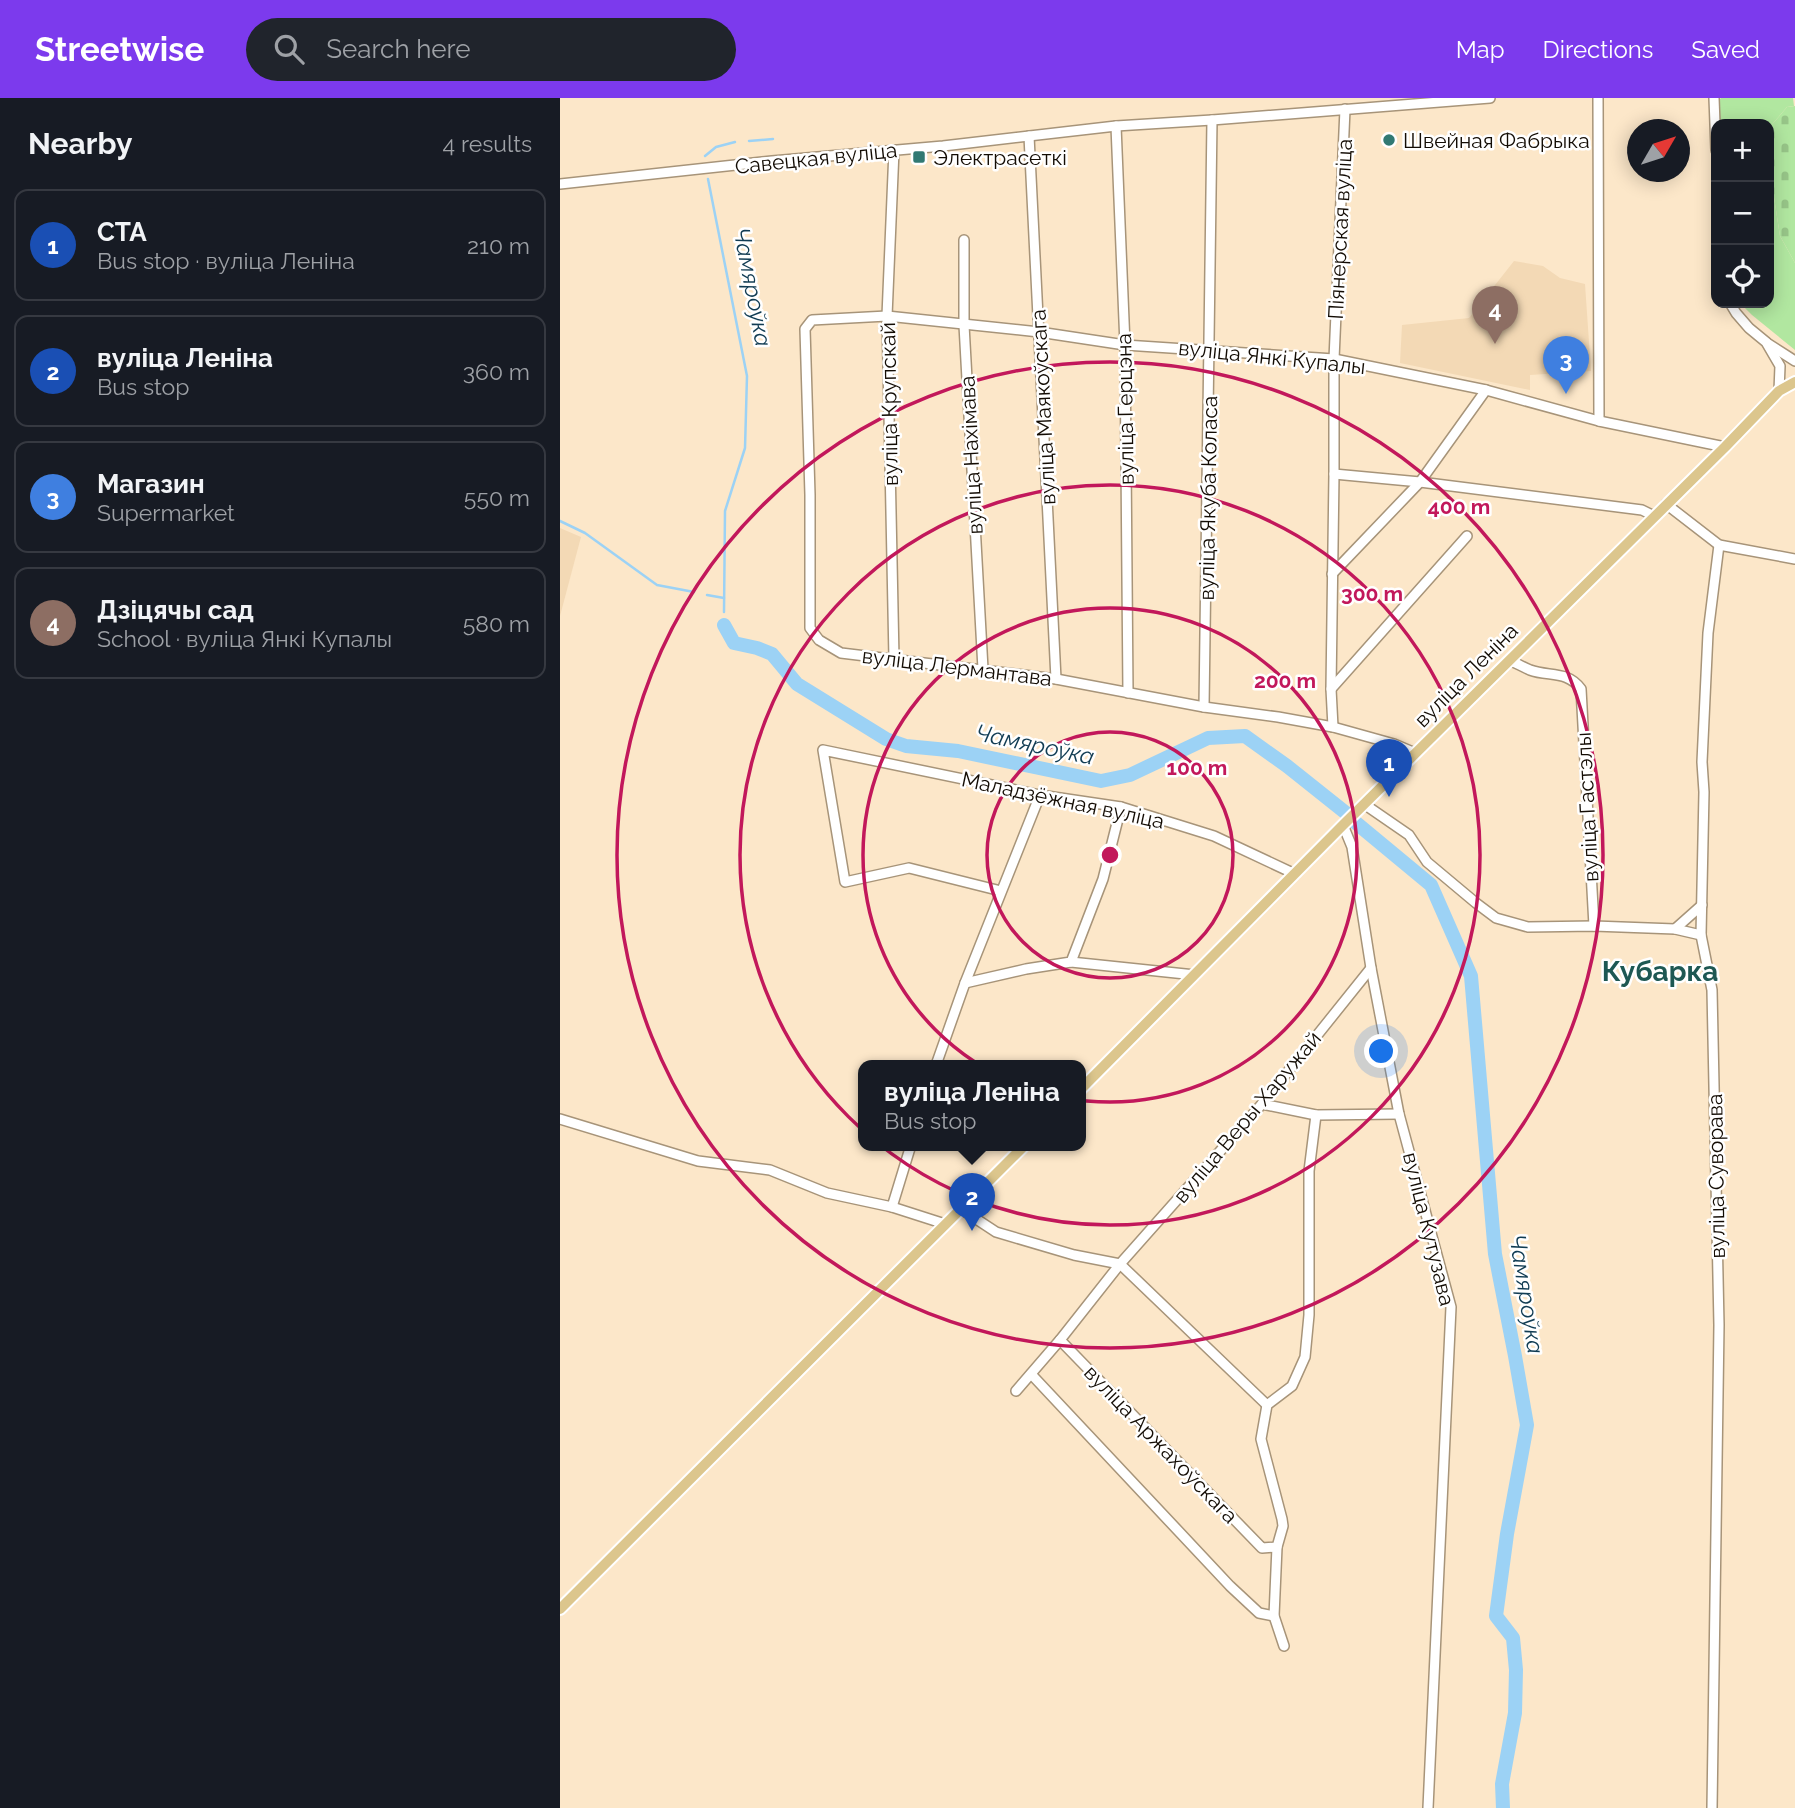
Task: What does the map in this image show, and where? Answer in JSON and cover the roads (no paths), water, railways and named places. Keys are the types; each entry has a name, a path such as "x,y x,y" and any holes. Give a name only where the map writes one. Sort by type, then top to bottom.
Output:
{"main road":[{"name":"вуліца Леніна","path":"1086,1084 1779,391 1795,382"},
{"path":"560,1609 1019,1151"}],"street":[{"name":"Савецкая вуліца","path":"560,184 1116,126 1490,98"},
{"path":"1598,98 1599,421"},
{"path":"1714,98 1715,119"},
{"name":"Піянерская вуліца","path":"1334,727 1331,689 1334,359 1345,109"},
{"name":"вуліца Якуба Коласа","path":"1204,707 1212,120"},
{"name":"вуліца Герцэна","path":"1116,126 1125,345 1128,693"},
{"name":"вуліца Маякоўскага","path":"1029,136 1056,678"},
{"name":"вуліца Крупскай","path":"894,150 887,316 894,659"},
{"name":"вуліца Нахімава","path":"964,240 964,325 983,670"},
{"path":"1733,308 1749,328 1795,361"},
{"name":"вуліца Янкі Купалы","path":"811,320 887,316 1039,332 1125,345 1334,359 1486,390 1599,421 1725,447"},
{"name":"вуліца Лермантава","path":"811,320 805,329 810,495 810,628 819,640 841,653 1056,678 1204,707 1334,727 1394,744 1415,753"},
{"path":"1766,342 1780,366 1779,391"},
{"path":"1332,574 1420,482 1486,390"},
{"path":"1334,474 1642,510 1654,516"},
{"path":"1666,503 1719,545 1795,559"},
{"path":"1331,689 1467,536"},
{"name":"вуліца Суворава","path":"1712,1808 1719,1325 1712,990 1701,935 1704,792 1702,762 1707,633 1719,545"},
{"name":"вуліца Гастэлы","path":"1509,660 1530,670 1566,676 1575,681 1581,689 1594,926"},
{"name":"Маладзёжная вуліца","path":"1001,891 909,868 845,882 823,750 1040,794 1121,807 1214,836 1295,874"},
{"path":"938,1060 965,983 1040,794"},
{"path":"1364,804 1409,835 1427,862 1496,918 1528,927 1675,929 1701,935"},
{"path":"1071,962 1103,878 1121,807"},
{"name":"вуліца Кутузава","path":"1343,825 1352,847 1371,968 1399,1114 1451,1307 1428,1808"},
{"path":"1675,929 1702,905"},
{"path":"965,983 1071,962 1195,975"},
{"name":"вуліца Веры Харужай","path":"1016,1391 1120,1264 1262,1104 1371,968"},
{"path":"1262,1104 1316,1115 1399,1114"},
{"path":"1284,1646 1274,1616 1277,1547 1283,1526 1261,1439 1267,1405 1292,1385 1305,1357 1309,1315 1309,1171 1316,1115"},
{"path":"560,1119 698,1161 770,1170 827,1193 892,1207 945,1224"},
{"path":"892,1207 909,1151"},
{"path":"961,1209 996,1232 1074,1255 1120,1264 1267,1405"},
{"name":"вуліца Аржахоўскага","path":"1060,1340 1262,1548 1277,1547"},
{"path":"1031,1374 1230,1586 1259,1613 1274,1616"}],"waterway":[{"name":"Чамяроўка","path":"749,141 773,139"},
{"name":"Чамяроўка","path":"705,156 716,147 735,142"},
{"name":"Чамяроўка","path":"708,179 747,376 745,448 725,511 724,612"},
{"path":"560,521 585,533 657,585 694,592"},
{"path":"707,595 724,598"},
{"name":"Чамяроўка","path":"724,625 734,643 772,654 797,684 886,739 906,746 958,751 1101,781 1130,775 1208,738 1245,736 1346,813"},
{"name":"Чамяроўка","path":"1355,822 1431,885 1471,976 1495,1254 1527,1425 1507,1534 1496,1616 1513,1638 1516,1670 1515,1713 1502,1784 1503,1808"}],"place":[{"name":"Швейная Фабрыка","path":"1389,140"},
{"name":"Электрасеткі","path":"919,157"},
{"name":"Дзіцячы сад","path":"1495,344"},
{"name":"Магазин","path":"1566,394"},
{"name":"СТА","path":"1389,797"},
{"name":"вуліца Леніна","path":"972,1231"}],"district":[{"name":"Кубарка","path":"1660,971"}]}
